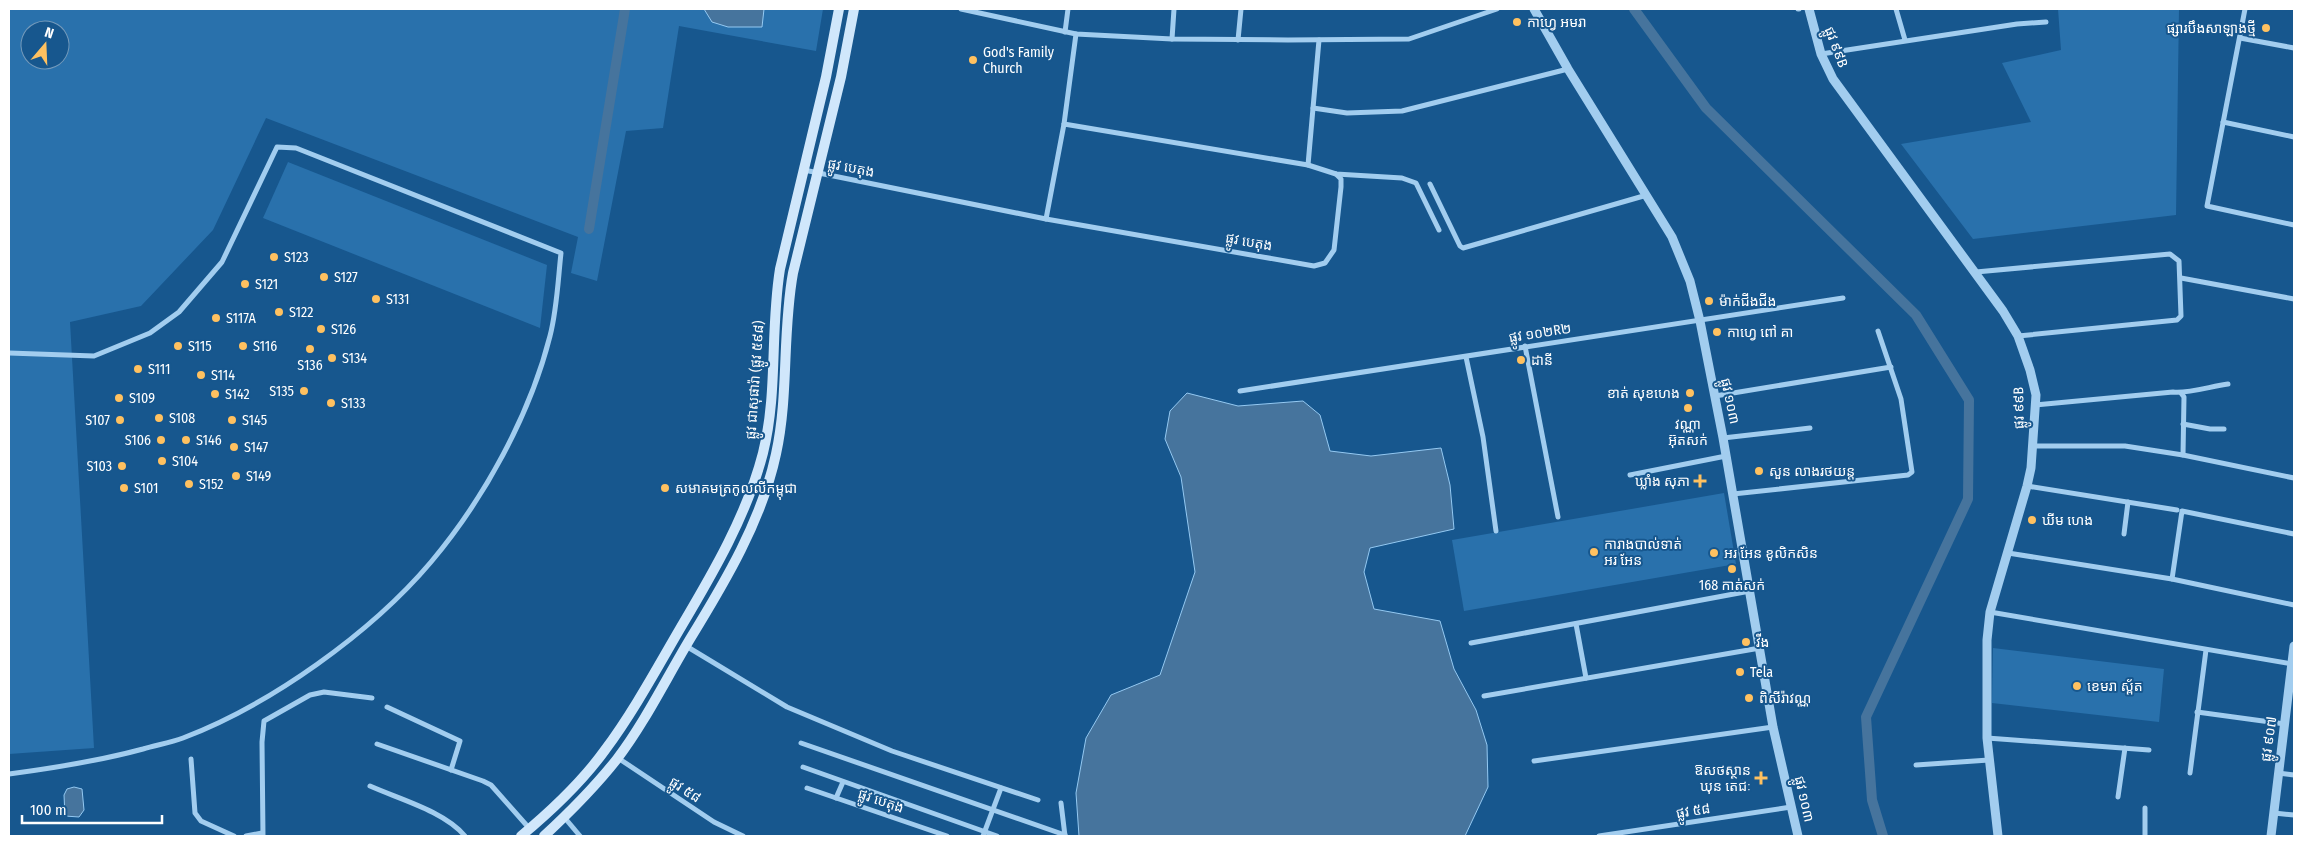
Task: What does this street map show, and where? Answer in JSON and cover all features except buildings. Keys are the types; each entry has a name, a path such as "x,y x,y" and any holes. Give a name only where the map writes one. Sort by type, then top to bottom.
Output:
{"main road":[{"name":"ផ្លូវ ជាសុផារ៉ា (ផ្លូវ ៥៩៨)","path":"521,836 575,785 606,750 701,593 741,515 763,452 772,383 775,299 780,269 826,78 839,9"},
{"name":"ផ្លូវ ជាសុផារ៉ា (ផ្លូវ ៥៩៨)","path":"544,836 618,758 714,600 755,518 776,455 782,420 788,301 841,78 854,9"}],"street":[{"path":"961,9 1076,34 1238,40 1409,38 1497,9"},
{"path":"1065,32 1068,9"},
{"path":"1172,39 1174,9"},
{"path":"1238,40 1240,9"},
{"name":"ផ្លូវ ១០៣","path":"1534,9 1568,69 1672,237 1684,263 1700,320 1723,438 1774,727 1798,836"},
{"name":"ផ្លូវ ៩៩B","path":"1809,9 1821,54 1834,79 1976,272 2018,336 2030,370 2036,395 2033,446 2027,486 1990,612 1987,640 1986,738 1998,836"},
{"path":"1896,9 1905,40"},
{"path":"2245,9 2207,206 2294,225"},
{"path":"1821,54 2017,24 2046,22"},
{"path":"1046,218 1064,124 1076,34"},
{"path":"2240,38 2294,48"},
{"path":"1308,166 1319,40"},
{"path":"1313,108 1347,113 1402,111 1568,69"},
{"path":"2223,122 2294,137"},
{"path":"1064,124 1308,166 1336,174 1402,178 1416,184 1439,230"},
{"path":"9,354 94,356 150,333 179,312 222,262 277,147 296,148 561,254 550,335 534,385 509,443 453,534 430,563 402,593 362,628 310,669 238,714 182,739 76,765 9,774"},
{"name":"ផ្លូវ បេតុង","path":"804,170 1046,218 1314,266 1325,263 1334,250 1341,187 1341,179 1336,174"},
{"path":"1430,184 1460,246 1463,248 1646,195"},
{"path":"1976,272 2170,254 2179,261 2181,316 2177,320 2018,336"},
{"path":"2181,278 2294,299"},
{"name":"ផ្លូវ ១០២R២","path":"1240,391 1844,298"},
{"path":"1733,494 1908,475 1912,472 1901,399 1878,331"},
{"path":"1525,346 1558,517"},
{"path":"1466,357 1483,437 1496,531"},
{"path":"1714,396 1891,367"},
{"path":"2035,405 2172,392 2181,393 2228,384"},
{"path":"2181,393 2184,398 2183,455"},
{"path":"2183,424 2210,429 2224,429"},
{"path":"1723,438 1810,428"},
{"path":"2033,446 2125,446 2183,455 2294,478"},
{"path":"1630,475 1726,456"},
{"path":"2027,486 2177,510"},
{"path":"2124,534 2128,502"},
{"path":"2172,579 2182,511 2294,534"},
{"path":"2008,553 2172,579 2294,604"},
{"path":"1471,643 1750,591"},
{"path":"1990,612 2292,664"},
{"path":"1576,624 1586,678"},
{"path":"686,646 787,707 892,751 1038,800"},
{"path":"1484,696 1718,657 1760,648"},
{"path":"2190,773 2206,650"},
{"name":"ផ្លូវ ៩០៧","path":"2271,836 2285,724 2291,703 2294,651"},
{"path":"246,836 262,835 262,742 264,721 310,695 324,692 372,698"},
{"path":"387,707 460,741 451,770"},
{"path":"2197,712 2285,724"},
{"path":"1534,761 1774,727"},
{"path":"1986,738 2149,750"},
{"path":"801,743 1065,836 1061,803"},
{"path":"377,744 491,785 530,829"},
{"path":"2118,797 2124,748"},
{"name":"ផ្លូវ ៥៨","path":"618,758 714,822 743,836"},
{"path":"191,759 195,813 201,821 234,836"},
{"path":"1916,765 1989,760"},
{"path":"803,767 983,834 997,836"},
{"path":"2278,773 2294,775"},
{"path":"836,798 843,782"},
{"path":"370,786 443,817 457,827 465,836"},
{"name":"ផ្លូវ បេតុង","path":"807,788 947,836"},
{"path":"983,834 1002,788"},
{"name":"ផ្លូវ ៥៨","path":"1599,836 1791,807"},
{"path":"2145,808 2146,836"},
{"path":"2274,813 2294,815"},
{"path":"564,817 580,836"}],"shaded area":[{"path":"9,9 823,9 816,51 679,26 663,128 626,131 597,281 571,273 578,237 266,118 213,230 141,306 70,322 94,748 9,754"},
{"path":"704,9 764,9 762,27 728,27 712,22"},
{"path":"2058,9 2179,9 2176,215 1973,239 1901,144 2031,122 2002,63 2061,50"},
{"path":"288,162 547,265 540,328 263,218"},
{"path":"1187,393 1238,406 1303,401 1320,415 1330,451 1371,456 1441,448 1450,485 1454,529 1370,548 1364,572 1374,609 1440,621 1454,669 1476,710 1487,745 1488,787 1465,836 1079,836 1076,793 1086,738 1111,695 1160,675 1195,572 1181,477 1165,439 1170,411"},
{"name":"ការាងបាល់ទាត់ អរ អែន","path":"1724,493 1736,564 1464,611 1452,540"},
{"name":"ខេមរា ស្ព័ត","path":"1993,648 2164,669 2159,722 1992,703"},
{"path":"74,787 82,789 84,810 79,817 65,816 64,795 67,789"}],"waterway":[{"path":"589,229 625,9"},
{"path":"1634,9 1706,108 1916,315 1969,400 1968,499 1866,717 1872,800 1883,836"}],"place":[{"name":"កាហ្វេ អមរា","path":"1517,22"},
{"name":"ផ្សារបឹងសាឡាងថ្មី","path":"2266,28"},
{"name":"God's Family Church","path":"973,60"},
{"name":"S123","path":"274,257"},
{"name":"S127","path":"324,277"},
{"name":"S121","path":"245,284"},
{"name":"S131","path":"376,299"},
{"name":"ម៉ាក់ជីងជីង","path":"1709,301"},
{"name":"S122","path":"279,312"},
{"name":"S117A","path":"216,318"},
{"name":"S126","path":"321,329"},
{"name":"កាហ្វេ ពៅ គា","path":"1717,332"},
{"name":"S115","path":"178,346"},
{"name":"S116","path":"243,346"},
{"name":"S136","path":"310,349"},
{"name":"S134","path":"332,358"},
{"name":"ដានី","path":"1521,360"},
{"name":"S111","path":"138,369"},
{"name":"S114","path":"201,375"},
{"name":"S135","path":"304,391"},
{"name":"ខាត់ សុខហេង","path":"1690,393"},
{"name":"S142","path":"215,394"},
{"name":"S109","path":"119,398"},
{"name":"S133","path":"331,403"},
{"name":"វណ្ណា អ៊ុតសក់","path":"1688,408"},
{"name":"S108","path":"159,418"},
{"name":"S107","path":"120,420"},
{"name":"S145","path":"232,420"},
{"name":"S106","path":"161,440"},
{"name":"S146","path":"186,440"},
{"name":"S147","path":"234,447"},
{"name":"S104","path":"162,461"},
{"name":"S103","path":"122,466"},
{"name":"សួន លាងរថយន្ត","path":"1759,471"},
{"name":"S149","path":"236,476"},
{"name":"ឃ្លាំង សុភា","path":"1700,481"},
{"name":"S152","path":"189,484"},
{"name":"S101","path":"124,488"},
{"name":"សមាគមត្រកូលលីកម្ពុជា","path":"665,488"},
{"name":"ឃីម ហេង","path":"2032,520"},
{"name":"ការាងបាល់ទាត់ អរ អែន","path":"1594,552"},
{"name":"អរ អែន ខូលិកសិន","path":"1714,553"},
{"name":"168 កាត់សក់","path":"1732,569"},
{"name":"វីង","path":"1746,642"},
{"name":"Tela","path":"1740,672"},
{"name":"ខេមរា ស្ព័ត","path":"2077,686"},
{"name":"ពិសីរ៉ាវណ្ណ","path":"1749,698"},
{"name":"ឱសថស្ថាន ឃុន តេជៈ","path":"1761,778"}]}
